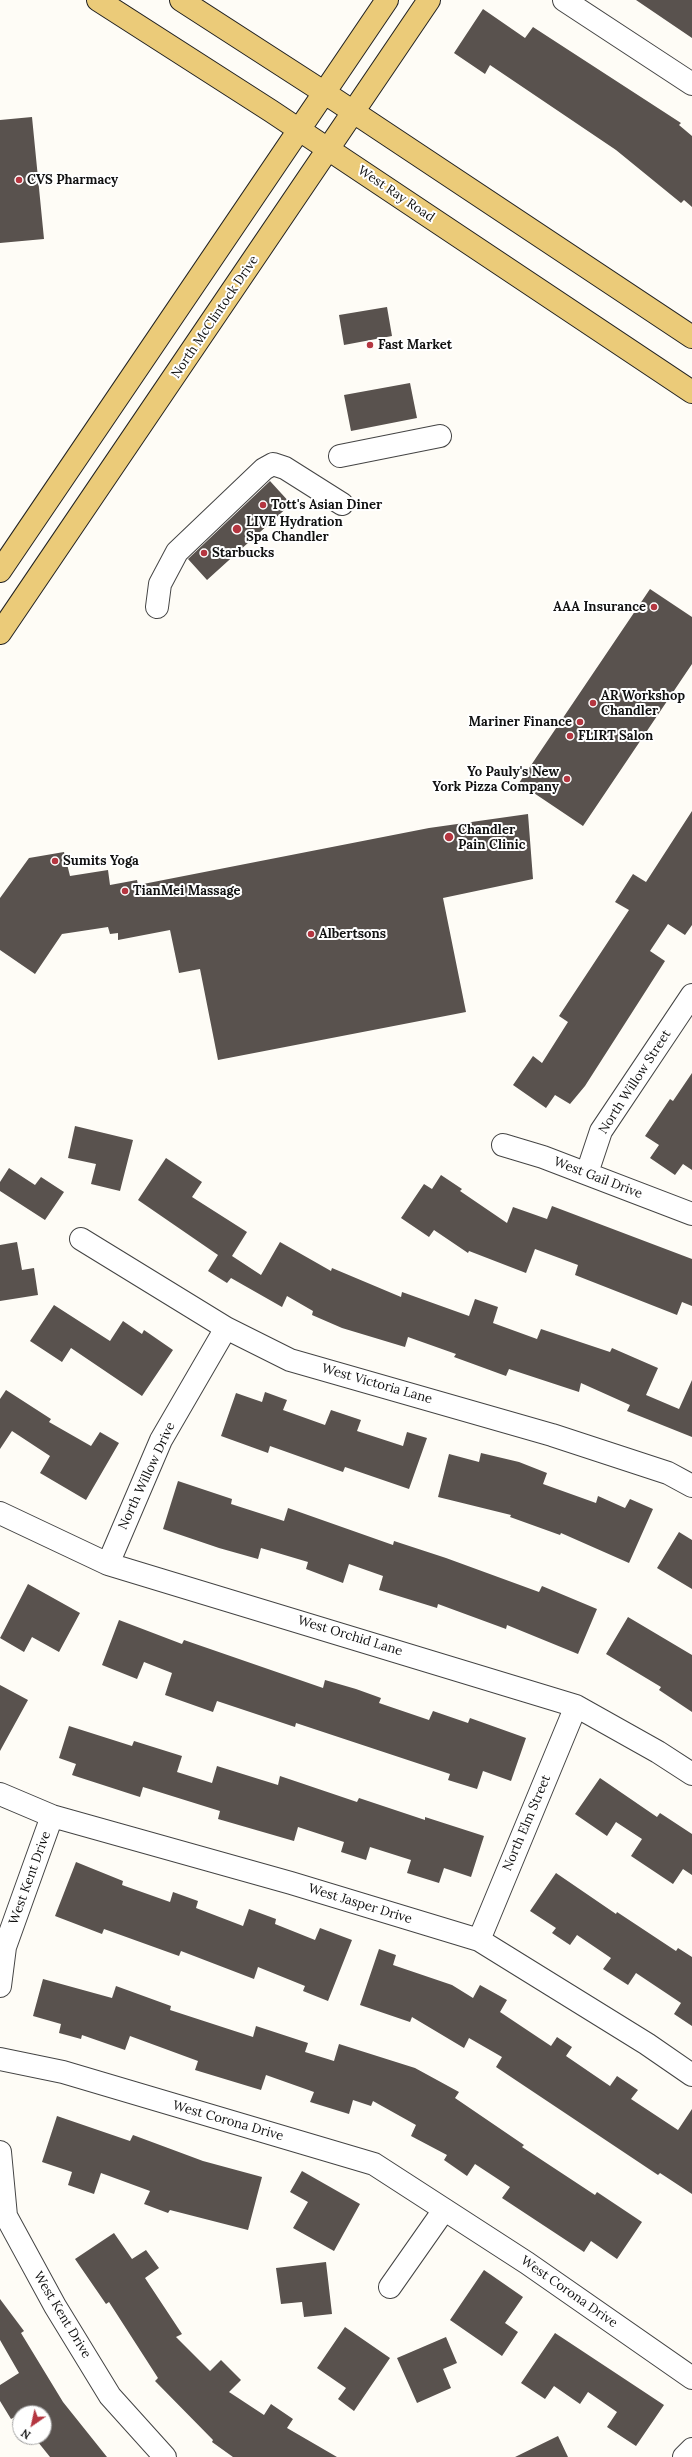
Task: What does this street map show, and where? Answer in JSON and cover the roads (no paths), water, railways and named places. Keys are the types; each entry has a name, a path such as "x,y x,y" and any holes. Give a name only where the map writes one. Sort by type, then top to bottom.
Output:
{"main road":[{"name":"West Ray Road","path":"98,0 300,130 692,392"},
{"path":"181,0 353,111 692,337"},
{"path":"0,571 387,0"},
{"name":"North McClintock Drive","path":"0,633 428,0"}],"street":[{"path":"564,0 692,84"},
{"path":"340,456 440,436"},
{"path":"157,607 160,584 177,552 264,469 273,464 285,468 342,504"},
{"name":"North Willow Street","path":"587,1173 601,1131 692,995"},
{"name":"West Gail Drive","path":"503,1145 587,1173 692,1214"},
{"name":"West Victoria Lane","path":"81,1239 226,1328 290,1360 552,1435 668,1473 692,1486"},
{"name":"North Willow Drive","path":"108,1564 161,1440 226,1328"},
{"name":"West Orchid Lane","path":"0,1513 108,1564 576,1706 658,1752 692,1774"},
{"name":"North Elm Street","path":"479,1940 576,1706"},
{"name":"West Jasper Drive","path":"0,1794 52,1816 291,1883 479,1940 647,2044 692,2075"},
{"name":"West Kent Drive","path":"0,1986 5,1947 52,1816"},
{"name":"West Corona Drive","path":"0,2059 63,2072 374,2164 527,2263 692,2378"},
{"name":"West Kent Drive","path":"0,2152 6,2216 51,2299 110,2396 166,2457"},
{"path":"390,2287 444,2210"},
{"path":"684,2457 692,2449"}],"place":[{"name":"CVS Pharmacy","path":"19,180"},
{"name":"Fast Market","path":"370,345"},
{"name":"Tott's Asian Diner","path":"263,505"},
{"name":"LIVE Hydration Spa Chandler","path":"237,529"},
{"name":"Starbucks","path":"204,553"},
{"name":"AAA Insurance","path":"654,607"},
{"name":"AR Workshop Chandler","path":"593,703"},
{"name":"Mariner Finance","path":"580,722"},
{"name":"FLIRT Salon","path":"570,736"},
{"name":"Yo Pauly's New York Pizza Company","path":"567,779"},
{"name":"Chandler Pain Clinic","path":"449,837"},
{"name":"Sumits Yoga","path":"55,861"},
{"name":"TianMei Massage","path":"125,891"},
{"name":"Albertsons","path":"311,934"}]}
